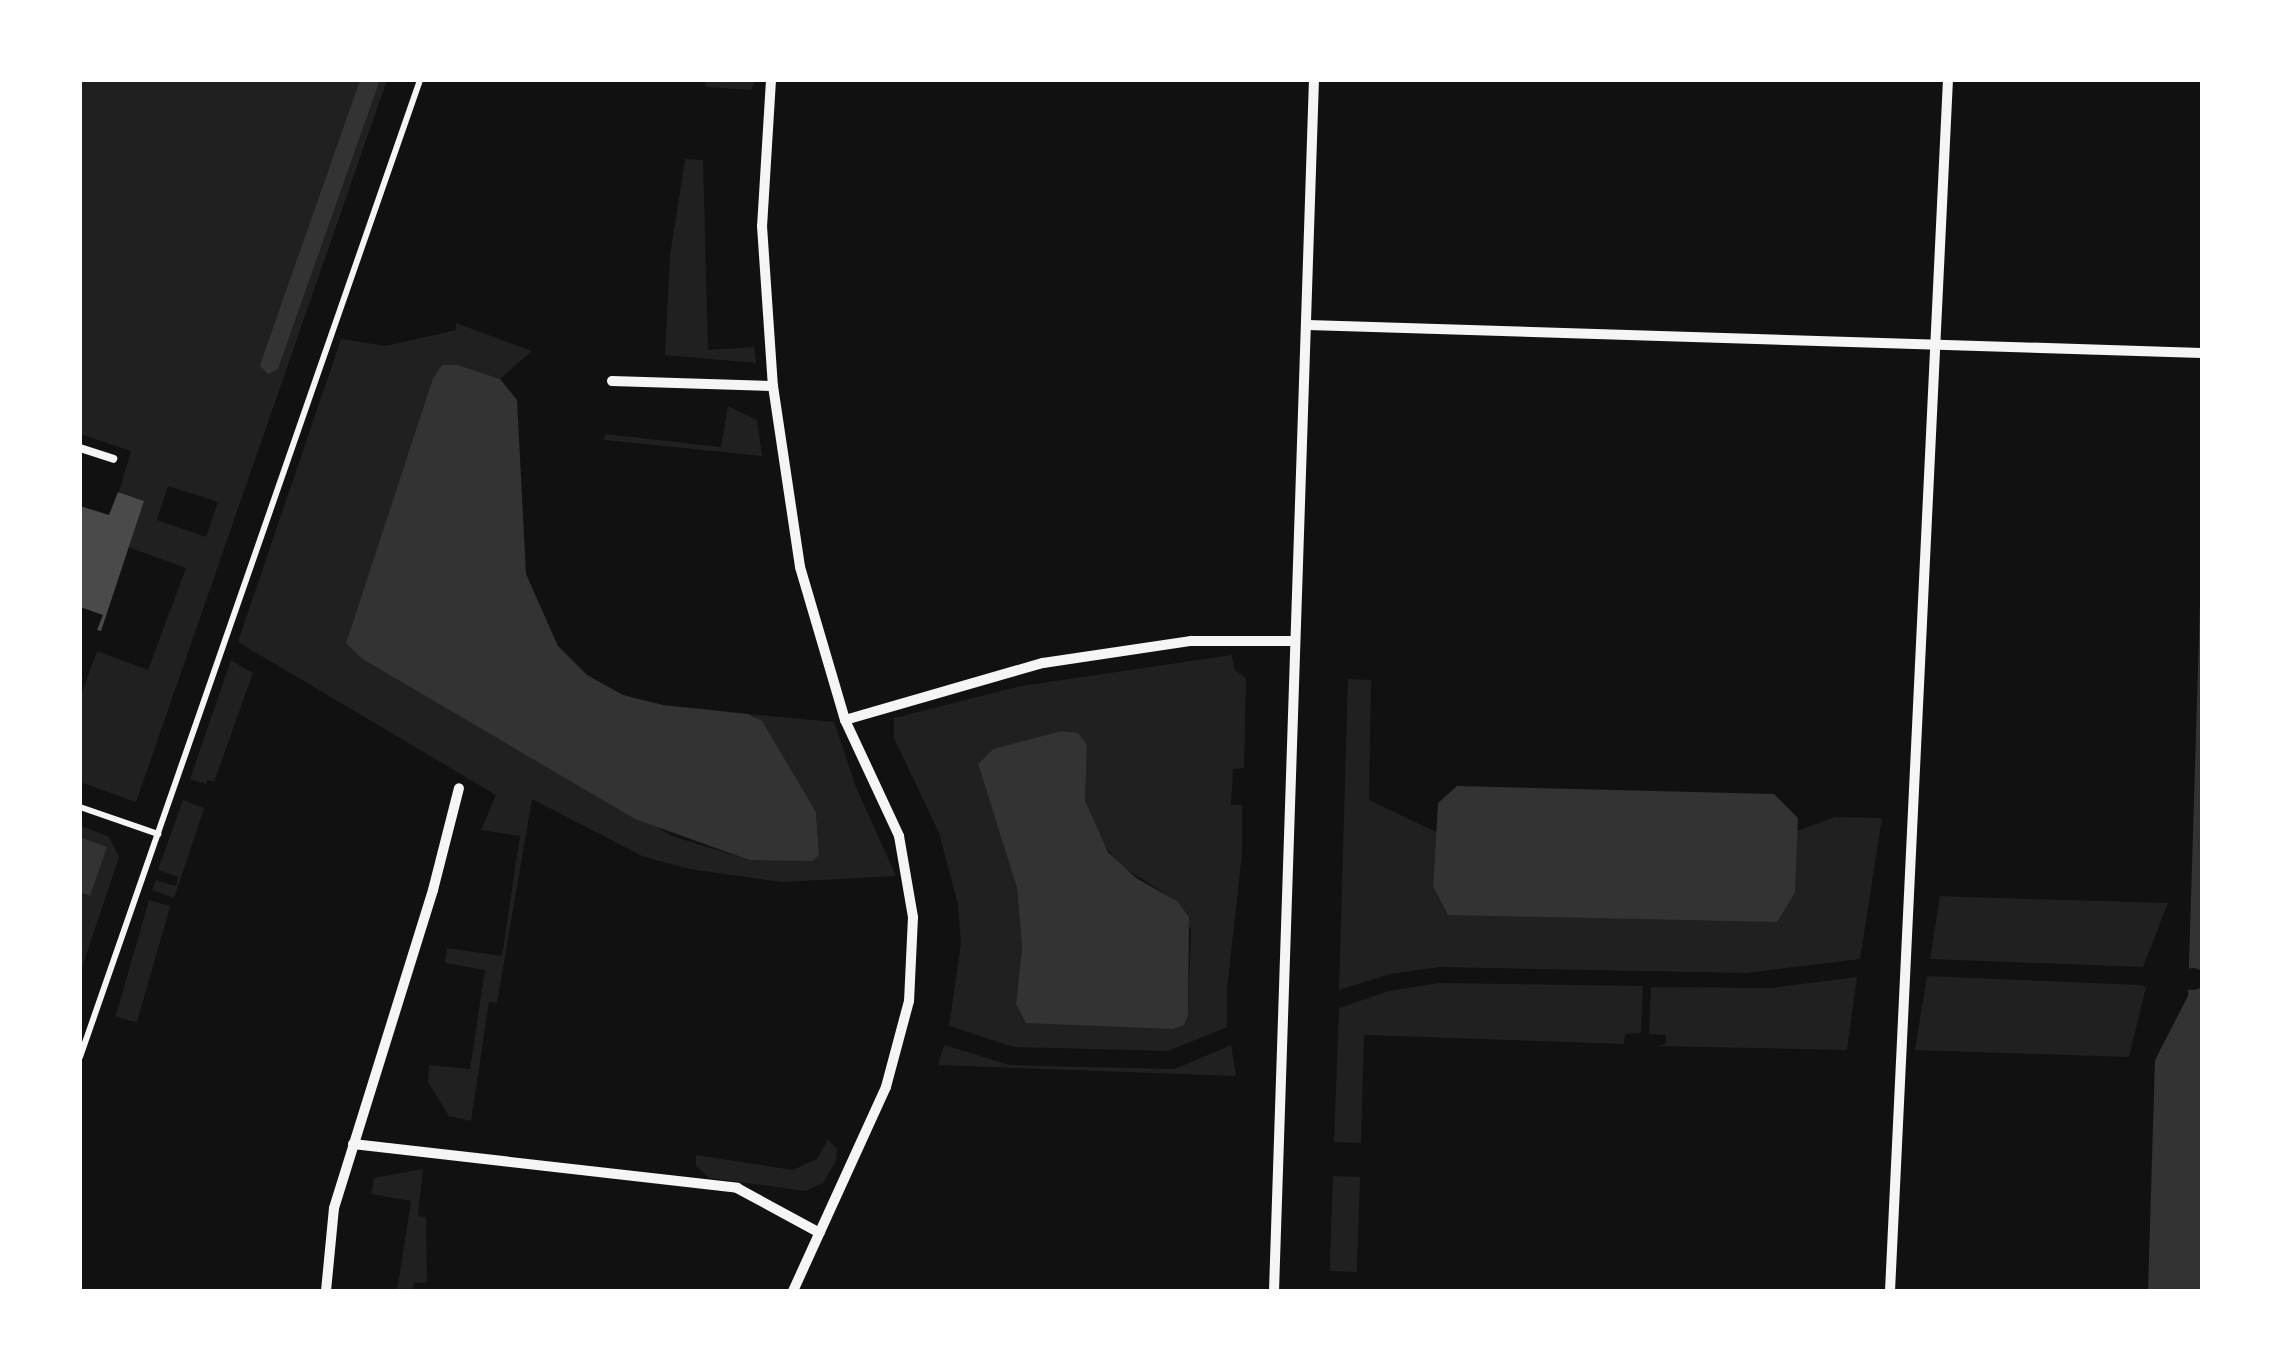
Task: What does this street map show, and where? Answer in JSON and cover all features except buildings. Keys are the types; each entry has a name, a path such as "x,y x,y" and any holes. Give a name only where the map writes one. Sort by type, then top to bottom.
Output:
{"street":[{"path":"771,80 762,226 773,386 800,567 845,720 899,836 913,917 909,1001 886,1087 793,1291"},
{"path":"1274,1291 1314,80"},
{"path":"1890,1291 1948,80"},
{"path":"1308,325 2202,354"},
{"path":"612,381 773,386"},
{"path":"845,720 1042,663 1190,641 1294,641"},
{"path":"326,1291 334,1208 433,890 459,788"},
{"path":"353,1144 737,1188 820,1233"}],"lane":[{"path":"80,448 113,459"}],"path":[{"path":"80,1057 420,80"},
{"path":"80,807 158,834"}],"shaded area":[{"path":"80,80 360,80 264,353 278,369 380,80 387,80 136,802 80,782 80,698 97,651 148,670 186,568 128,547 144,501 119,492 131,451 80,434","holes":["168,486 218,502 206,537 157,520"]},
{"path":"360,80 380,80 278,369 268,374 260,366 264,353"},
{"path":"704,80 755,80 751,90 707,87"},
{"path":"685,159 703,160 708,350 754,347 756,363 665,355 670,256"},
{"path":"456,323 532,351 500,379 457,365 442,365 433,378 346,643 672,836 749,860 819,855 816,811 756,717 748,714 834,722 856,787 896,876 782,882 689,869 642,856 532,799 497,1003 489,1002 471,1121 449,1116 428,1082 429,1065 470,1069 485,970 445,963 447,948 502,956 520,836 481,830 496,795 238,642 341,339 386,346 456,330"},
{"path":"442,365 458,365 500,379 517,400 526,574 558,646 587,675 623,695 663,705 748,714 762,721 816,812 819,855 813,861 749,860 635,819 361,658 346,643 433,378"},
{"path":"728,406 757,420 762,456 604,440 605,434 721,447"},
{"path":"2202,536 2202,1291 2148,1291 2155,1060 2188,996"},
{"path":"1232,655 1234,669 1246,678 1244,768 1233,769 1231,805 1242,805 1242,854 1227,989 1227,1027 1168,1051 1014,1047 949,1026 961,943 958,904 939,833 894,738 894,718 1021,686","holes":["1070,731 1087,745 1085,801 1098,837 1121,866 1177,901 1191,930 1188,1014 1016,1004 1022,947 1017,888 978,764 993,749"]},
{"path":"231,660 253,673 214,782 207,780 206,784 190,779"},
{"path":"1348,679 1371,680 1369,800 1436,832 1433,886 1777,922 1795,892 1797,831 1835,817 1882,818 1860,959 1746,973 1440,967 1390,974 1339,990"},
{"path":"1062,731 1078,733 1087,745 1085,801 1108,852 1136,878 1177,901 1189,917 1188,1014 1184,1025 1173,1029 1026,1023 1016,1004 1022,947 1017,888 978,764 993,749"},
{"path":"1457,786 1774,794 1798,818 1795,893 1777,922 1448,915 1433,886 1438,803"},
{"path":"183,800 204,808 174,898 152,890 156,880 176,886 178,877 158,870"},
{"path":"80,825 109,837 119,857 80,973 80,892 89,896 106,847 80,837"},
{"path":"80,837 107,847 90,896 80,892"},
{"path":"1940,896 2168,903 2143,967 1930,959"},
{"path":"149,900 170,906 137,1022 116,1016"},
{"path":"1927,976 2146,987 2129,1057 1915,1050"},
{"path":"1857,977 1847,1050 1657,1046 1666,1044 1666,1035 1649,1034 1651,987 1771,988"},
{"path":"1439,983 1643,986 1641,1033 1625,1034 1624,1044 1364,1035 1361,1143 1334,1142 1339,1008 1389,991"},
{"path":"944,1045 1010,1065 1175,1069 1231,1045 1236,1076 938,1065"},
{"path":"828,1139 837,1149 836,1161 823,1183 806,1191 709,1178 696,1166 696,1155 793,1170 817,1159"},
{"path":"423,1169 418,1216 426,1217 427,1282 414,1283 413,1291 397,1291 411,1201 371,1194 374,1178"},
{"path":"1333,1176 1360,1177 1357,1272 1330,1271"}],"pier":[{"path":"2193,968 2201,971 2201,987 2193,990 2185,987 2182,979 2185,971"}]}
